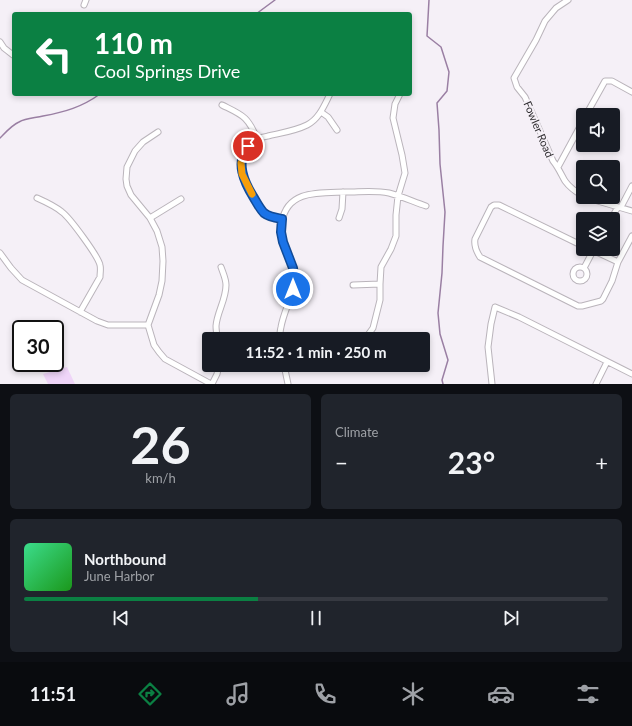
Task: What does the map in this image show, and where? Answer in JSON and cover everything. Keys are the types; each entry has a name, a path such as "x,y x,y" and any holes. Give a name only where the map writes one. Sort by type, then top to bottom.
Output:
{"street":[{"name":"Fowler Road","path":"568,0 556,8 545,21 514,78 517,87 525,97 553,161 565,180 576,192"},
{"path":"0,42 4,48 12,54"},
{"path":"590,108 605,81 612,81 632,92"},
{"path":"282,219 263,212 251,193 242,174 241,161 244,153 248,146 257,138 299,129 307,125 317,118 329,96"},
{"path":"370,332 373,328 380,300 381,267 396,236 398,196 405,169 393,118 395,104 399,96"},
{"path":"222,105 244,117 250,123 257,138"},
{"path":"321,112 328,117 337,130"},
{"path":"158,132 139,146 135,151 127,167 126,179 129,190 135,200 150,218 162,248 163,261 161,288 148,325 154,345 165,359 212,384 218,372"},
{"path":"558,167 576,134"},
{"path":"616,212 632,186"},
{"path":"339,218 342,209 343,192"},
{"path":"280,332 293,289 294,276 293,268 283,242 281,232 282,219 290,204 295,199 317,193 371,192 388,193 426,206"},
{"path":"38,198 61,211 67,217 95,254 100,265 100,278 80,312"},
{"path":"150,218 181,199"},
{"name":"Fowler Road","path":"608,204 632,211"},
{"path":"576,243 499,205 494,205 491,207 475,239 476,250 480,257 578,306 582,306 603,299 612,281 618,262 632,236"},
{"path":"0,253 22,280 97,321 108,325 148,325"},
{"path":"584,268 590,256"},
{"path":"606,256 618,262"},
{"path":"216,332 216,326 224,299 226,284 221,267"},
{"path":"354,285 380,284"},
{"path":"492,384 488,348 495,307 519,317 632,374"},
{"path":"596,384 607,362"},
{"path":"285,372 288,384"}],"shaded area":[{"path":"67,367 75,384 48,384 43,374 50,372 64,372 64,368"}],"waterway":[{"path":"259,12 275,0"},
{"path":"429,0 427,36 441,47 449,72 447,91 437,103 440,164 445,212 442,273 438,313 440,334 448,360 442,380 443,384"},
{"path":"0,138 16,123 59,113 87,102 97,96"}],"slow traffic":[{"path":"241,163 243,177 252,194"}],"route":[{"path":"248,146 241,161 242,174 251,193 263,212 282,219 281,232 283,242 293,268 293,289"}]}
